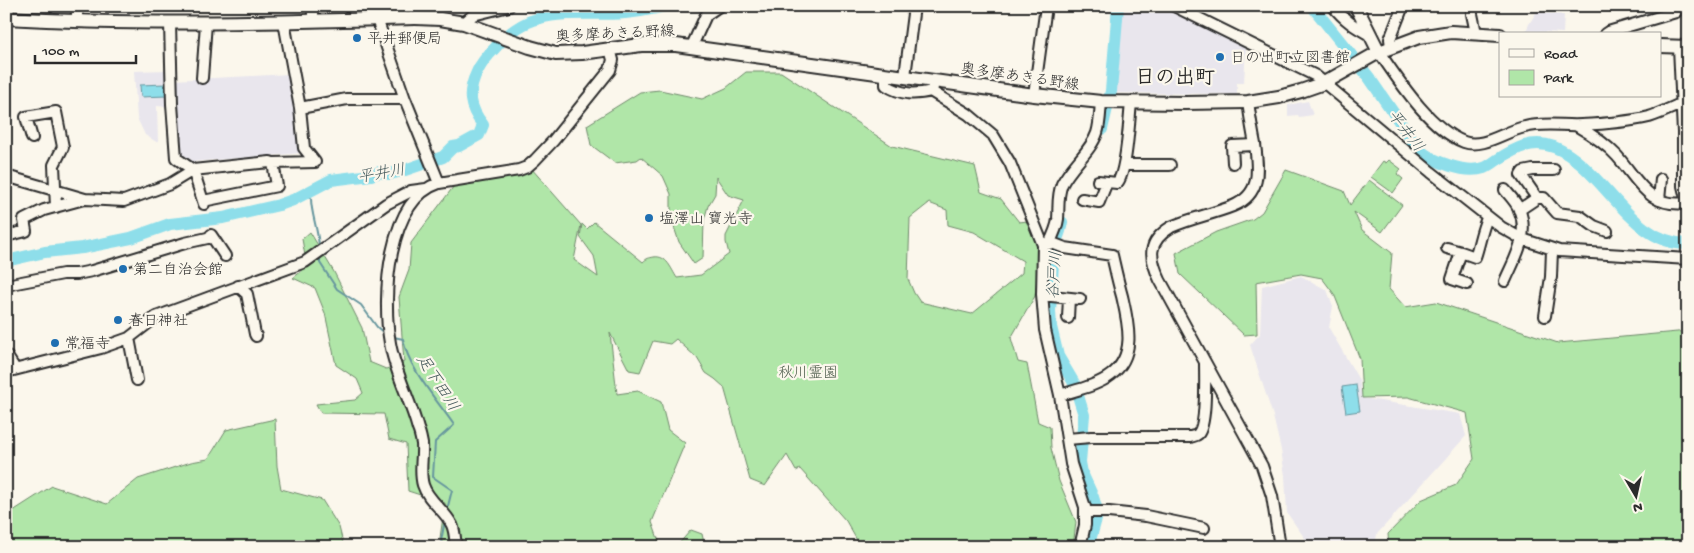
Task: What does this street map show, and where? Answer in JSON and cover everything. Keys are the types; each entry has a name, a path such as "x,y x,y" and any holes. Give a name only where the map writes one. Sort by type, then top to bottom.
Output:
{"main road":[{"path":"1356,6 1370,35 1381,51"},
{"path":"6,18 170,23 284,22 313,21 375,13 433,18 464,23"},
{"name":"奥多摩あきる野線","path":"464,23 556,54 582,54 658,44 692,46 905,76 933,86 1101,102 1131,103 1248,102 1286,95 1324,82 1381,51 1419,37 1452,32 1499,35"},
{"path":"1662,46 1683,47"}],"street":[{"path":"77,6 77,21"},
{"path":"313,6 313,21"},
{"path":"692,46 706,15 719,6"},
{"path":"905,76 914,6"},
{"path":"1034,95 1046,6"},
{"path":"1174,6 1192,10 1316,76 1431,172 1488,217 1522,239 1552,250 1568,252 1688,259"},
{"path":"1333,6 1343,19 1370,35"},
{"path":"1403,6 1390,39 1381,51 1416,103 1444,130 1466,142 1481,143 1506,132 1527,126 1576,125 1640,119 1684,102"},
{"path":"1472,6 1476,33"},
{"path":"1608,32 1676,12 1677,6"},
{"path":"464,23 473,15 503,7"},
{"path":"375,13 405,99 437,179"},
{"path":"6,176 85,199 124,201 170,184 193,170 270,162 273,164 315,162 304,148 300,108 284,22"},
{"path":"170,23 172,104 176,158 193,170 204,202 277,186 273,164"},
{"path":"202,78 206,23"},
{"path":"1576,125 1596,138 1616,155 1646,193 1659,200 1687,205 1683,186 1683,47"},
{"path":"456,547 453,526 450,520 424,487 422,478 422,444 416,420 400,381 390,341 387,302 388,271 395,240 410,207 437,179 519,170 531,164 563,129 610,70 613,60 610,49"},
{"path":"886,74 886,85 894,91 905,94 918,94 933,86 993,135 1010,163 1046,244 1048,296 1045,330 1060,395 1072,472 1081,493 1093,513"},
{"path":"300,108 347,98 405,99"},
{"path":"1046,244 1058,220 1058,200 1062,186 1077,161 1094,141 1098,132 1101,102"},
{"path":"1248,102 1258,168 1257,180 1249,194 1234,206 1171,227 1163,232 1153,245 1152,263 1262,466 1272,496 1280,547"},
{"path":"1082,199 1099,202 1102,181 1117,182 1120,179 1124,165 1131,103"},
{"path":"32,138 26,117 56,112 63,147 54,166 56,207"},
{"path":"1233,164 1232,146 1255,146"},
{"path":"1124,165 1170,165"},
{"path":"1537,198 1521,175 1522,172 1554,170"},
{"path":"1659,200 1662,179"},
{"path":"6,355 11,371 101,348 129,338 156,317 305,262 386,204 411,191 427,189"},
{"path":"1505,190 1519,210 1524,233 1505,281"},
{"path":"1519,210 1537,198 1544,198 1557,213 1580,216 1594,226 1607,231"},
{"path":"6,236 26,231 24,220 44,210 85,199"},
{"path":"1447,248 1476,257 1485,221 1488,217"},
{"path":"6,285 63,274 78,274 212,236 225,256"},
{"path":"1046,244 1052,243 1065,248 1112,255 1129,332 1128,346 1123,362 1111,375 1099,382 1060,395"},
{"path":"1545,316 1551,277 1552,250"},
{"path":"1461,252 1449,278 1467,284"},
{"path":"238,286 247,294 256,336"},
{"path":"1048,296 1075,298 1068,318"},
{"path":"129,338 137,380"},
{"path":"1067,439 1091,437 1190,437 1198,434 1202,426 1204,412 1205,362"},
{"path":"1093,513 1109,512 1146,516 1204,528"},
{"path":"1080,547 1085,525 1093,513"}],"shaded area":[{"path":"1122,6 1167,6 1246,45 1244,83 1237,83 1237,94 1112,93"},
{"path":"1550,6 1561,6 1561,15 1564,15 1563,32 1526,31 1536,13"},
{"path":"168,70 170,107 157,106 158,143 145,135 137,118 134,71"},
{"path":"290,74 297,102 302,153 191,162 181,155 173,80"},
{"path":"1308,101 1313,115 1288,116 1288,105"},
{"path":"1301,276 1327,290 1333,306 1329,328 1359,380 1362,398 1460,414 1466,436 1377,534 1375,547 1311,547 1287,513 1285,476 1281,450 1273,416 1250,345 1260,334 1262,286"}],"green space":[{"name":"秋川霊園","path":"746,72 781,72 892,146 975,166 981,192 1001,199 1019,222 1028,221 1040,246 1035,296 1011,338 1018,362 1027,364 1038,422 1050,427 1051,448 1059,481 1076,522 1073,547 854,547 858,542 846,521 800,469 796,471 787,455 765,486 750,480 724,387 706,373 697,358 676,339 670,344 653,341 640,372 629,370 610,333 617,394 638,391 661,402 668,430 685,443 652,522 661,547 446,547 440,538 445,503 408,491 406,444 389,439 384,414 321,413 316,404 355,400 363,393 357,379 336,365 325,313 315,288 293,278 307,267 302,239 310,232 334,272 362,328 369,362 386,369 404,362 399,297 409,270 411,243 454,186 523,175 531,168 581,225 574,260 598,277 594,256 580,237 582,224 587,229 594,222 643,262 651,258 662,258 668,263 677,278 701,275 729,254 726,236 744,200 728,195 716,177 715,194 708,206 704,220 703,258 694,264 679,242 671,218 671,194 663,176 641,157 637,160 615,163 591,145 587,125 640,92 660,90 702,99 726,88","holes":["929,203 947,210 948,225 974,232 1023,261 1022,273 972,314 920,302 908,279 910,218"]},
{"path":"1389,160 1401,169 1397,174 1403,179 1393,193 1371,177 1383,161 1386,163"},
{"path":"1286,170 1344,191 1350,205 1369,180 1402,205 1382,232 1354,212 1362,230 1392,253 1389,289 1405,307 1436,302 1558,343 1688,331 1688,547 1389,547 1388,534 1421,500 1456,485 1474,459 1467,413 1408,397 1362,398 1360,359 1334,294 1322,278 1301,274 1256,282 1257,334 1244,335 1180,274 1176,253 1216,232 1253,219 1262,212"},
{"path":"275,419 277,466 281,489 322,500 339,527 344,547 6,547 6,511 13,511 52,486 107,504 138,479 191,462 208,459 226,430"},
{"path":"691,530 702,534 705,547 676,547"}],"water":[{"path":"165,84 166,96 141,97 140,85"},
{"path":"1356,385 1360,411 1346,413 1342,387"}],"waterway":[{"name":"平井川","path":"6,261 45,252 82,248 131,238 170,224 223,218 279,205 293,200 331,180 371,175 380,172 390,174 443,157 453,147 459,146 479,135 483,125 472,106 471,93 474,80 485,59 509,34 524,24 539,18 555,15 625,13 666,6"},
{"name":"谷戸川","path":"1102,129 1111,91 1118,6"},
{"name":"平井川","path":"1312,6 1368,76 1419,150 1441,163 1459,168 1476,169 1486,167 1511,152 1531,144 1554,147 1572,157 1588,171 1633,219 1649,232 1667,241 1688,244"},
{"name":"足下田川","path":"305,193 311,198 319,246"},
{"name":"谷戸川","path":"1062,222 1054,248 1050,311 1051,327 1058,356 1074,383 1084,415 1080,462 1082,473 1096,507 1096,519 1088,547"},
{"name":"足下田川","path":"320,255 320,263 337,289 361,305 377,327 385,334"},
{"name":"足下田川","path":"394,337 403,339 406,350 417,372 454,425 435,442 433,477 452,490 447,510"},
{"name":"足下田川","path":"443,547 441,541 445,520"}],"place":[{"name":"平井郵便局","path":"357,38"},
{"name":"日の出町立図書館","path":"1220,57"},
{"name":"塩澤山 寶光寺","path":"649,218"},
{"name":"第二自治会館","path":"123,269"},
{"name":"春日神社","path":"118,320"},
{"name":"常福寺","path":"55,343"}],"district":[{"name":"日の出町","path":"1175,76"}]}
